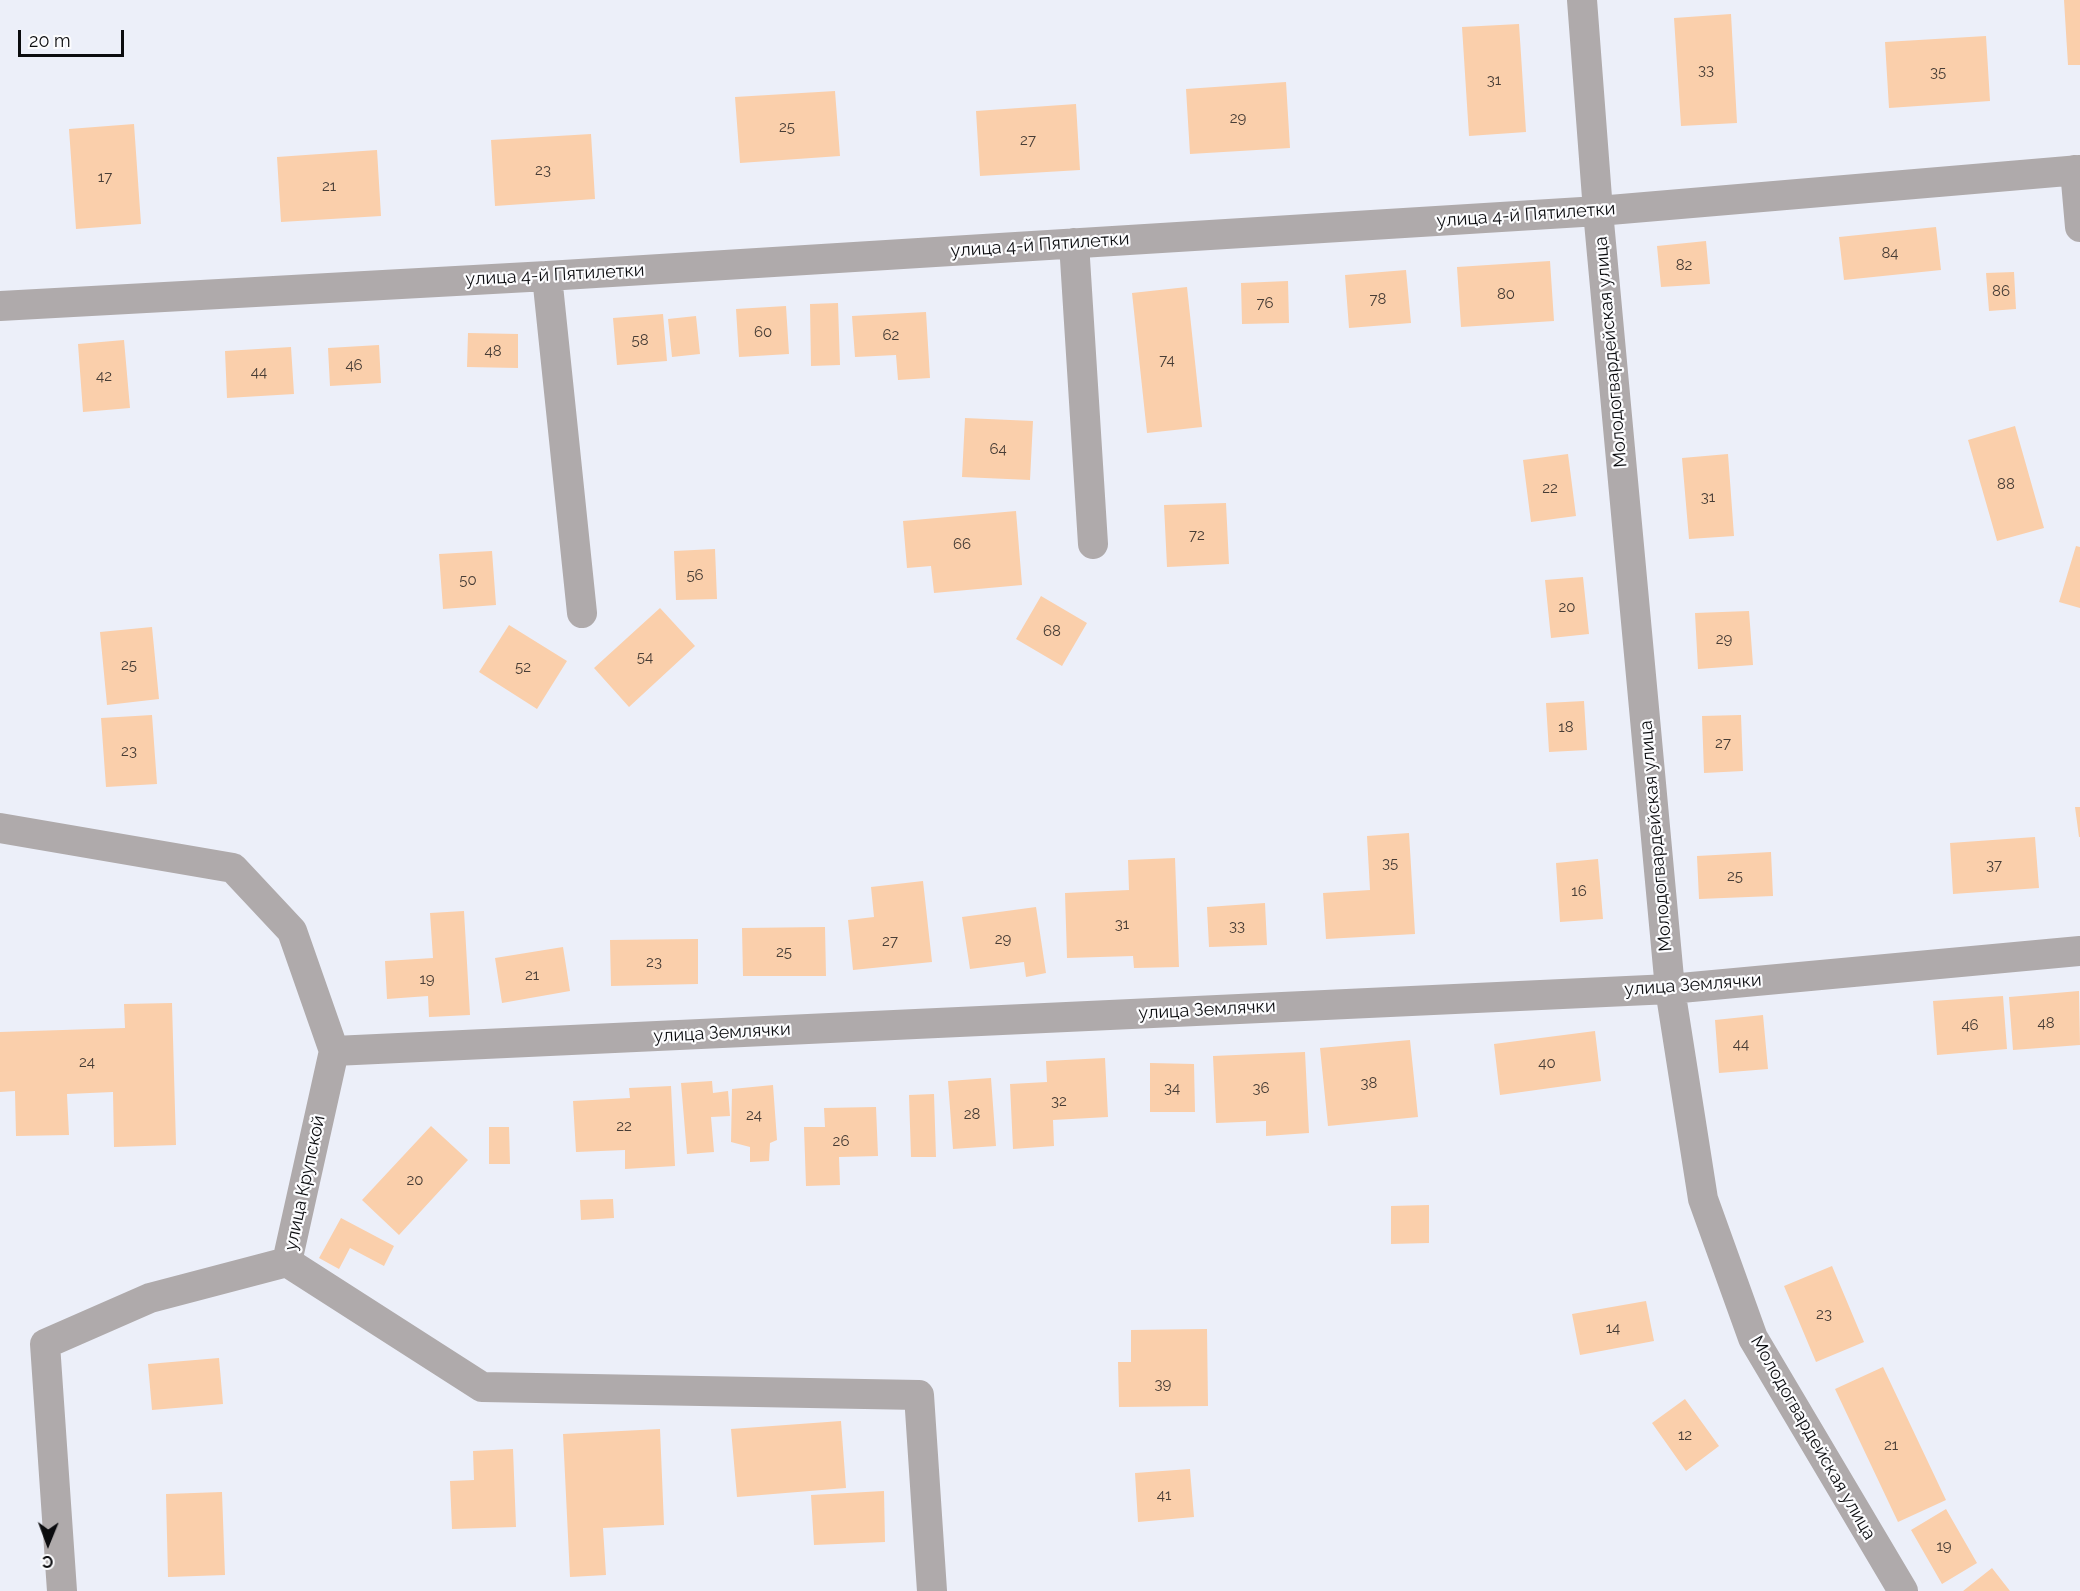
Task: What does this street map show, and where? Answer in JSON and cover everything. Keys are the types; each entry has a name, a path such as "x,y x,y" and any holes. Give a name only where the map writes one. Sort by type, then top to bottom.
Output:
{"street":[{"name":"Молодогвардейская улица","path":"1582,0 1598,211 1670,988 1703,1199 1753,1338 1903,1591"},
{"name":"улица 4-й Пятилетки","path":"0,306 547,276 1598,211 2077,170"},
{"path":"2077,170 2080,227"},
{"path":"1074,243 1093,544"},
{"path":"547,276 582,613"},
{"path":"0,822 233,868 292,931 334,1051"},
{"name":"улица Землячки","path":"334,1051 1670,988 2080,951"},
{"name":"улица Крупской","path":"62,1591 45,1344 150,1298 287,1262 334,1051"},
{"path":"287,1262 482,1387 919,1395 932,1591"}],"building":[{"path":"2064,0 2080,0 2080,65 2068,65"},
{"path":"1731,14 1737,123 1681,126 1674,18"},
{"path":"1519,24 1526,132 1469,136 1462,27"},
{"path":"1986,36 1990,101 1889,108 1885,42"},
{"path":"1286,82 1290,148 1190,154 1186,89"},
{"path":"835,91 840,156 740,163 735,97"},
{"path":"1076,104 1080,170 980,176 976,111"},
{"path":"134,124 141,224 76,229 69,129"},
{"path":"591,134 595,199 495,206 491,140"},
{"path":"377,150 381,216 281,222 277,157"},
{"path":"1936,227 1941,270 1844,280 1839,237"},
{"path":"1706,241 1710,284 1661,287 1657,246"},
{"path":"1550,261 1554,321 1461,327 1457,267"},
{"path":"1406,270 1411,323 1349,328 1345,275"},
{"path":"2014,272 2016,309 1989,311 1986,273"},
{"path":"1288,281 1289,323 1242,324 1241,283"},
{"path":"1187,287 1202,427 1147,433 1132,293"},
{"path":"838,303 840,365 811,366 810,304"},
{"path":"786,306 789,354 739,357 736,309"},
{"path":"926,312 930,378 898,380 896,355 855,357 852,316"},
{"path":"663,314 667,361 617,365 613,318"},
{"path":"696,316 700,354 672,357 668,319"},
{"path":"468,333 518,334 518,368 467,367"},
{"path":"124,340 130,408 83,412 78,344"},
{"path":"379,345 381,383 330,386 328,348"},
{"path":"291,347 294,394 227,398 225,351"},
{"path":"965,418 1033,421 1030,480 962,477"},
{"path":"2015,426 2044,528 1997,541 1968,440"},
{"path":"1568,454 1576,516 1531,522 1523,460"},
{"path":"1728,454 1734,536 1689,539 1682,458"},
{"path":"1226,503 1229,564 1167,567 1164,505"},
{"path":"1016,511 1022,585 934,593 931,566 907,568 903,521"},
{"path":"2076,546 2080,547 2080,608 2059,602"},
{"path":"715,549 717,599 676,600 674,551"},
{"path":"492,551 496,605 443,609 439,554"},
{"path":"1583,577 1589,634 1551,638 1545,580"},
{"path":"1041,596 1087,623 1062,666 1016,639"},
{"path":"660,608 695,646 629,707 594,668"},
{"path":"1749,611 1753,665 1698,669 1695,613"},
{"path":"509,625 567,661 537,709 479,672"},
{"path":"152,627 159,699 107,705 100,632"},
{"path":"1584,701 1587,750 1549,752 1546,703"},
{"path":"152,715 157,784 106,787 101,718"},
{"path":"1741,715 1743,771 1704,773 1702,716"},
{"path":"2075,807 2080,807 2080,837 2079,837"},
{"path":"1409,833 1415,934 1326,939 1323,893 1370,890 1367,836"},
{"path":"2035,837 2039,888 1953,894 1950,843"},
{"path":"1771,852 1773,896 1699,899 1697,856"},
{"path":"1175,858 1179,967 1134,968 1133,956 1067,958 1065,893 1129,890 1128,860"},
{"path":"1598,859 1603,919 1560,922 1556,863"},
{"path":"923,881 932,962 853,970 848,920 874,917 871,887"},
{"path":"1265,903 1267,945 1209,947 1207,907"},
{"path":"1036,907 1046,973 1026,977 1024,962 970,969 962,917"},
{"path":"464,911 470,1015 429,1017 428,996 387,999 385,961 433,958 430,913"},
{"path":"825,927 826,976 743,976 742,928"},
{"path":"698,939 698,984 611,986 610,940"},
{"path":"563,947 570,991 502,1003 495,958"},
{"path":"2079,991 2080,1045 2013,1050 2009,997"},
{"path":"2003,996 2007,1049 1937,1055 1933,1001"},
{"path":"172,1003 176,1145 114,1147 113,1092 67,1094 69,1135 16,1136 15,1091 0,1092 0,1032 125,1028 124,1004"},
{"path":"1763,1015 1768,1069 1719,1073 1715,1020"},
{"path":"1595,1031 1601,1081 1500,1095 1494,1044"},
{"path":"1410,1040 1418,1117 1328,1126 1320,1048"},
{"path":"1305,1052 1309,1133 1266,1136 1266,1121 1216,1123 1213,1056"},
{"path":"1105,1058 1108,1117 1053,1120 1054,1146 1013,1149 1010,1084 1047,1082 1046,1061"},
{"path":"1150,1063 1194,1064 1195,1112 1150,1112"},
{"path":"991,1078 996,1146 953,1149 948,1081"},
{"path":"712,1081 713,1093 728,1091 730,1116 711,1117 714,1152 687,1154 681,1083"},
{"path":"773,1085 777,1140 770,1143 769,1161 750,1162 750,1147 731,1142 732,1089"},
{"path":"671,1086 675,1166 625,1169 625,1150 576,1152 573,1101 630,1098 629,1088"},
{"path":"934,1094 936,1157 911,1157 909,1095"},
{"path":"876,1107 878,1156 839,1157 840,1185 806,1186 804,1127 825,1127 824,1108"},
{"path":"431,1126 468,1160 399,1235 362,1200"},
{"path":"489,1127 509,1127 510,1164 489,1164"},
{"path":"613,1199 614,1218 581,1220 580,1200"},
{"path":"1429,1205 1429,1243 1391,1244 1391,1206"},
{"path":"341,1218 394,1246 384,1266 350,1248 339,1269 319,1258"},
{"path":"1832,1266 1864,1342 1816,1362 1784,1286"},
{"path":"1646,1301 1654,1341 1580,1355 1572,1314"},
{"path":"1207,1329 1208,1406 1119,1407 1118,1362 1131,1362 1131,1330"},
{"path":"219,1358 223,1404 152,1410 148,1364"},
{"path":"1883,1367 1946,1500 1898,1522 1835,1389"},
{"path":"1685,1399 1719,1446 1686,1471 1652,1423"},
{"path":"841,1421 846,1488 737,1497 731,1429"},
{"path":"660,1429 664,1525 603,1528 606,1575 570,1577 563,1434"},
{"path":"513,1449 516,1527 452,1529 450,1481 474,1480 473,1451"},
{"path":"1190,1469 1194,1517 1138,1522 1135,1473"},
{"path":"884,1491 885,1542 814,1545 811,1495"},
{"path":"222,1492 225,1575 168,1577 166,1494"},
{"path":"1946,1509 1977,1563 1942,1584 1911,1530"},
{"path":"1992,1568 2010,1591 1963,1591"}]}
